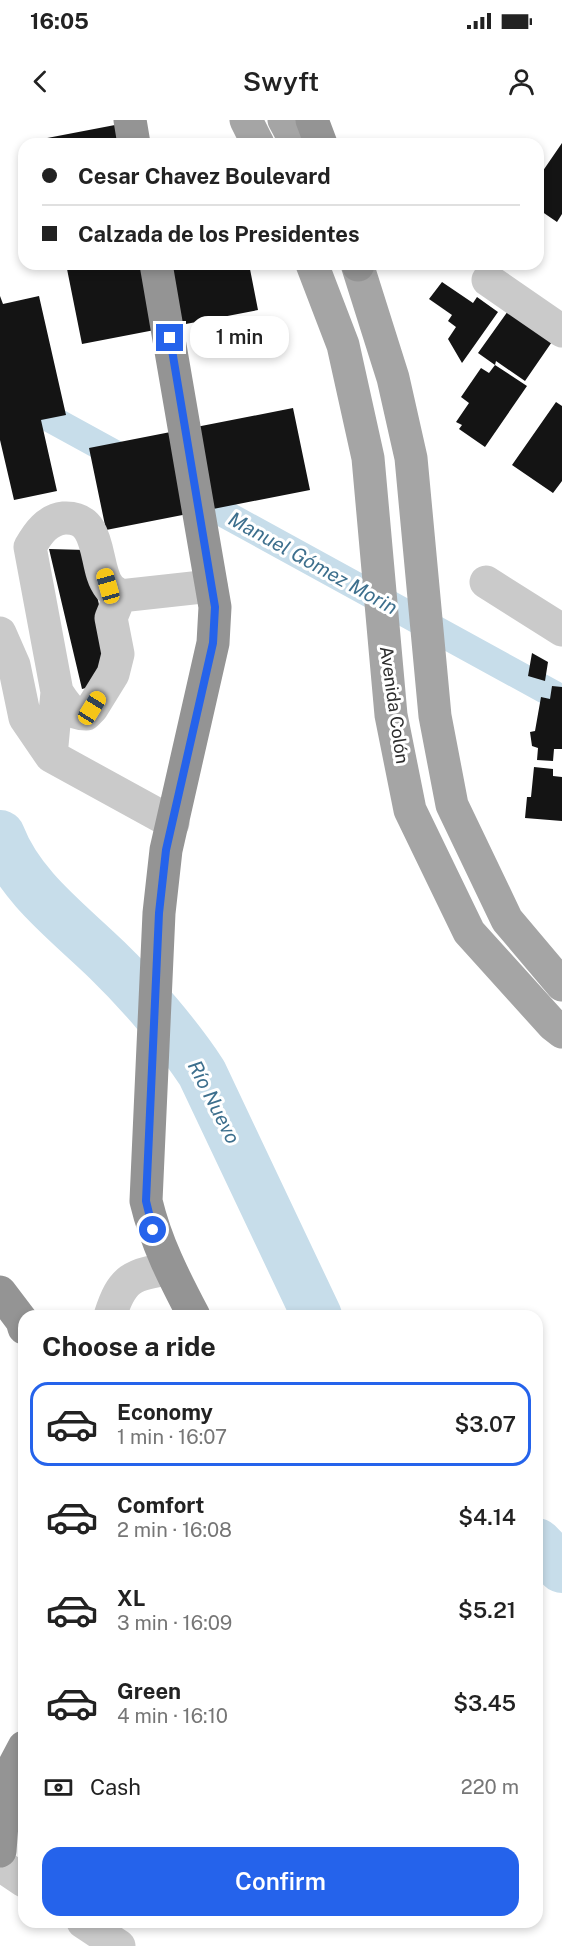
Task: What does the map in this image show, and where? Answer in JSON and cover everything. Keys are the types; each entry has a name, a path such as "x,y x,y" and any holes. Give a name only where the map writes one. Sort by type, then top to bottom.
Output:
{"highway":[{"path":"130,120 133,138"},
{"path":"312,120 319,138"},
{"path":"157,270 215,607 213,643 170,836 159,913 146,1201 153,1230 191,1310"},
{"path":"0,1292 18,1316"},
{"path":"0,1851 4,1789 18,1760"},
{"path":"0,1865 18,1854"}],"main road":[{"path":"246,120 255,138"},
{"path":"284,120 294,138"},
{"name":"Avenida Colón","path":"314,270 343,345 368,458 391,715 410,810 469,932 553,1025 562,1032"},
{"path":"360,270 387,357 411,458 435,716 452,805 507,920 562,985"}],"street":[{"path":"488,280 562,331"},
{"path":"51,756 57,692 30,547 39,532 54,519 72,518 84,525 92,534 108,586 120,596 211,586"},
{"path":"486,582 562,630"},
{"path":"57,692 69,710 77,714 86,714 92,708 113,674 118,654 111,618 120,596"},
{"path":"0,633 14,665 25,718 51,756 170,836"},
{"path":"112,1310 115,1300 130,1278 141,1273 170,1269"},
{"path":"0,1865 18,1877"},
{"path":"92,1928 119,1946"}],"building":[{"path":"115,125 118,138 47,138"},
{"path":"562,143 562,214 557,222 544,213 544,169"},
{"path":"67,270 250,270 258,310 82,344"},
{"path":"442,282 473,303 477,297 498,312 462,363 448,339 456,327 448,321 452,315 429,299"},
{"path":"0,296 3,304 39,296 66,415 41,420 57,491 14,500 0,440"},
{"path":"508,311 556,336 525,381 496,361 495,365 478,353"},
{"path":"495,365 527,386 485,447 459,429 462,425 456,422 469,403 461,397 481,368 489,373"},
{"path":"556,402 562,406 562,481 553,493 512,465"},
{"path":"293,408 310,490 106,530 89,448"},
{"path":"49,549 86,550 117,680 82,689"},
{"path":"532,653 548,662 545,681 528,676"},
{"path":"552,686 562,687 562,749 554,749 553,761 537,760 538,748 532,746 530,732 535,731 541,697 550,699"},
{"path":"534,767 553,769 553,776 562,777 562,821 525,818 527,797 531,797"}],"waterway":[{"name":"Manuel Gómez Morin","path":"0,391 135,465"},
{"name":"Manuel Gómez Morin","path":"181,490 562,699"},
{"name":"Río Nuevo","path":"0,835 9,854 32,887 132,986 170,1029 202,1073 314,1310"},
{"name":"Río Nuevo","path":"543,1549 562,1568"}],"route":[{"path":"153,1230 146,1201 159,913 166,850 213,643 215,607 170,338"}]}
